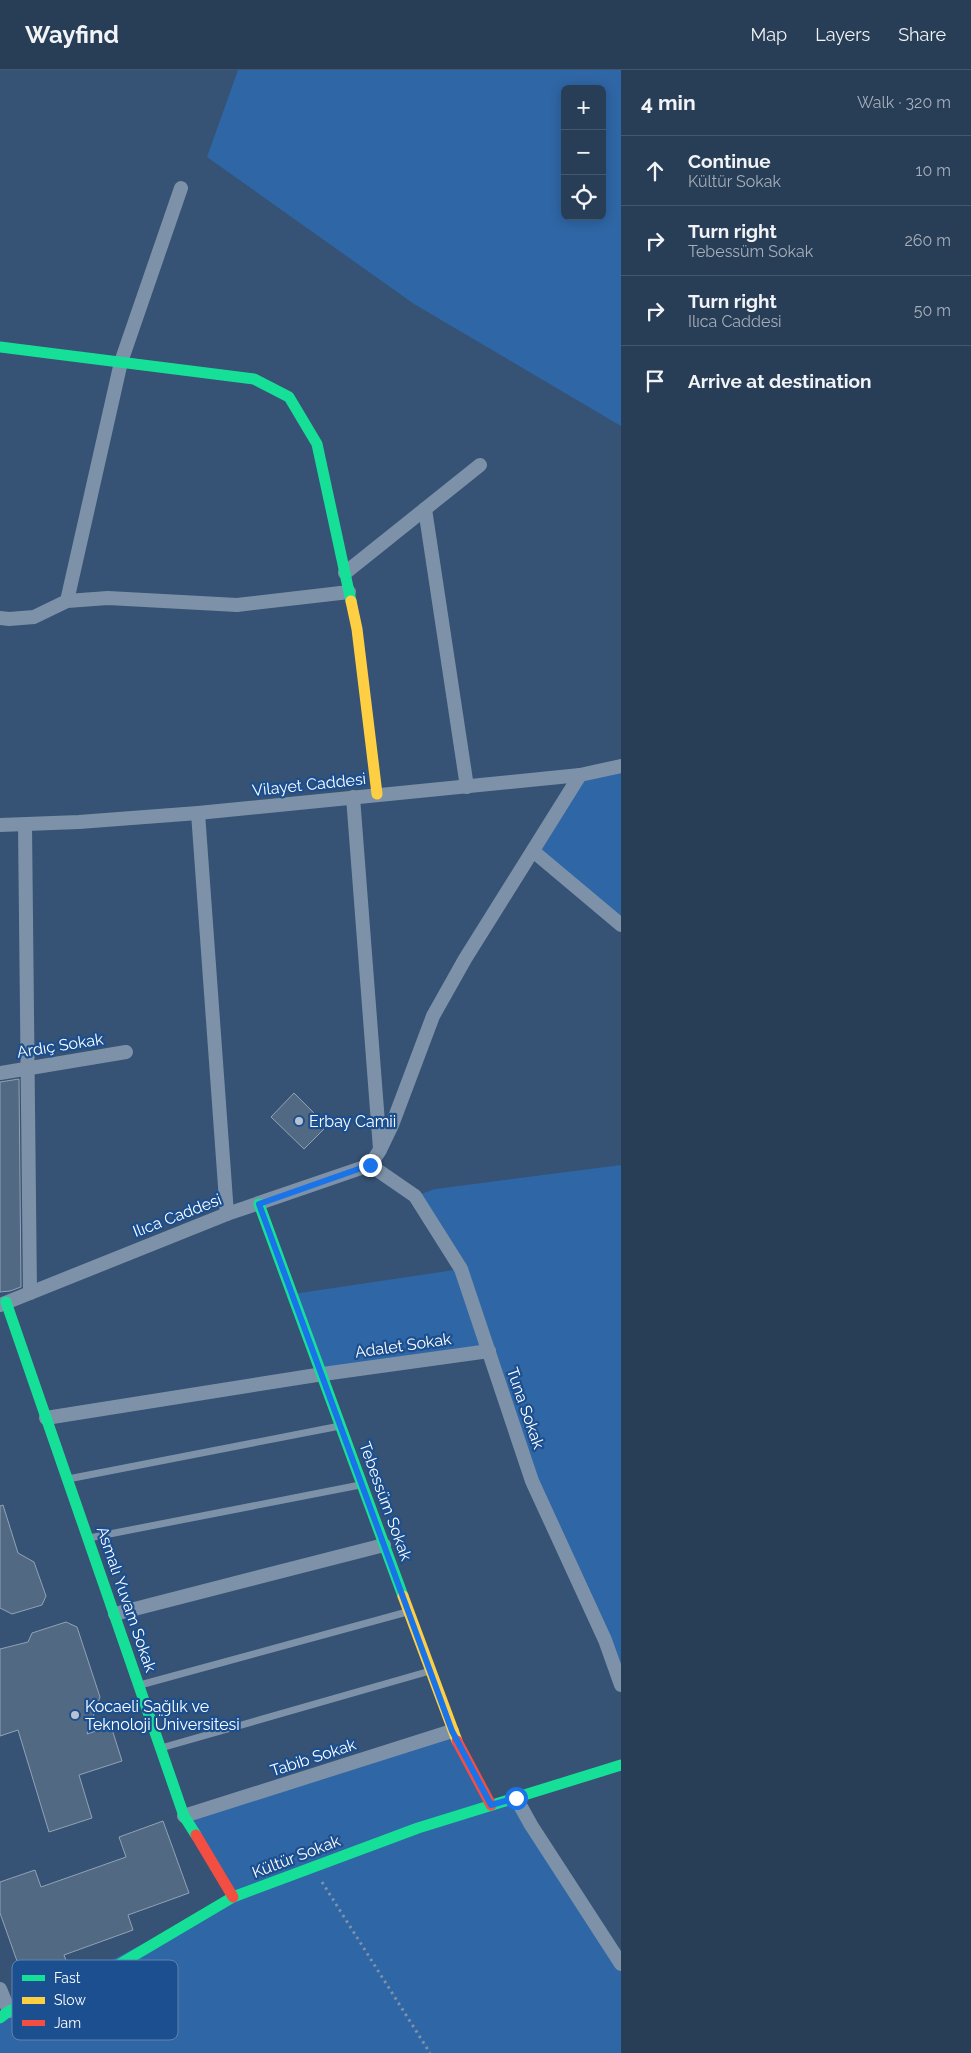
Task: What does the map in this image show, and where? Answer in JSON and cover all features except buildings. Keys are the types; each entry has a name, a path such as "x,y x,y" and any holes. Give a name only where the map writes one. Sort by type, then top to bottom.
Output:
{"street":[{"path":"67,601 121,362 181,188"},
{"path":"0,347 254,379 289,397 316,444 345,573 357,630 377,794"},
{"path":"345,573 480,465"},
{"path":"426,508 467,787"},
{"path":"0,618 9,620 34,617 67,601 108,598 237,605 349,592"},
{"name":"Vilayet Caddesi","path":"0,825 25,825 198,813 580,775 621,766"},
{"path":"370,1165 380,1150 433,1016 465,959 580,775"},
{"path":"353,797 380,1150"},
{"path":"198,813 226,1214"},
{"path":"25,825 30,1293"},
{"path":"533,851 621,925"},
{"name":"Ardıç Sokak","path":"0,1073 126,1052"},
{"name":"Ilıca Caddesi","path":"3,1304 226,1214 370,1165"},
{"name":"Tuna Sokak","path":"370,1165 415,1196 461,1270 532,1480 605,1640 621,1685"},
{"name":"Tebessüm Sokak","path":"259,1204 452,1731 491,1805"},
{"name":"Asmalı Yuvam Sokak","path":"3,1304 68,1479 184,1816 233,1897"},
{"name":"Adalet Sokak","path":"46,1418 322,1374 489,1352"},
{"path":"115,1614 384,1545"},
{"name":"Tabib Sokak","path":"184,1816 452,1731"},
{"name":"Kültür Sokak","path":"125,1960 233,1897 418,1828 621,1765"},
{"path":"516,1798 531,1825 621,1964"},
{"path":"0,1989 5,2015"}],"lane":[{"path":"68,1479 341,1426"},
{"path":"88,1538 362,1484"},
{"path":"140,1685 408,1611"},
{"path":"161,1748 430,1671"}],"path":[{"path":"313,1867 430,2053"}],"shaded area":[{"path":"238,70 621,70 621,426 414,304 207,157"},
{"path":"621,766 621,925 533,851 580,775"},
{"path":"621,1165 621,1685 532,1481 489,1352 323,1374 293,1294 461,1269 415,1196 435,1189"},
{"path":"452,1731 491,1805 516,1798 621,1964 621,2053 0,2053 0,2018 12,2012 12,2040 178,2040 178,1960 112,1960 233,1897 184,1816"}],"traffic: fast":[{"path":"0,347 254,379 289,397 317,444 351,601"},
{"path":"259,1204 403,1596"},
{"path":"6,1302 184,1816 196,1835"},
{"path":"126,1960 233,1897 418,1828 621,1765"},
{"path":"0,2018 12,2010"}],"traffic: slow":[{"path":"351,601 357,629 377,794"},
{"path":"403,1596 457,1741"}],"traffic: jam":[{"path":"457,1741 491,1805"},
{"path":"196,1835 233,1897"}],"place":[{"name":"Erbay Camii","path":"299,1121"},
{"name":"Kocaeli Sağlık ve Teknoloji Üniversitesi","path":"75,1715"}],"route":[{"path":"370,1165 259,1204 452,1731 491,1805 516,1798"}]}
